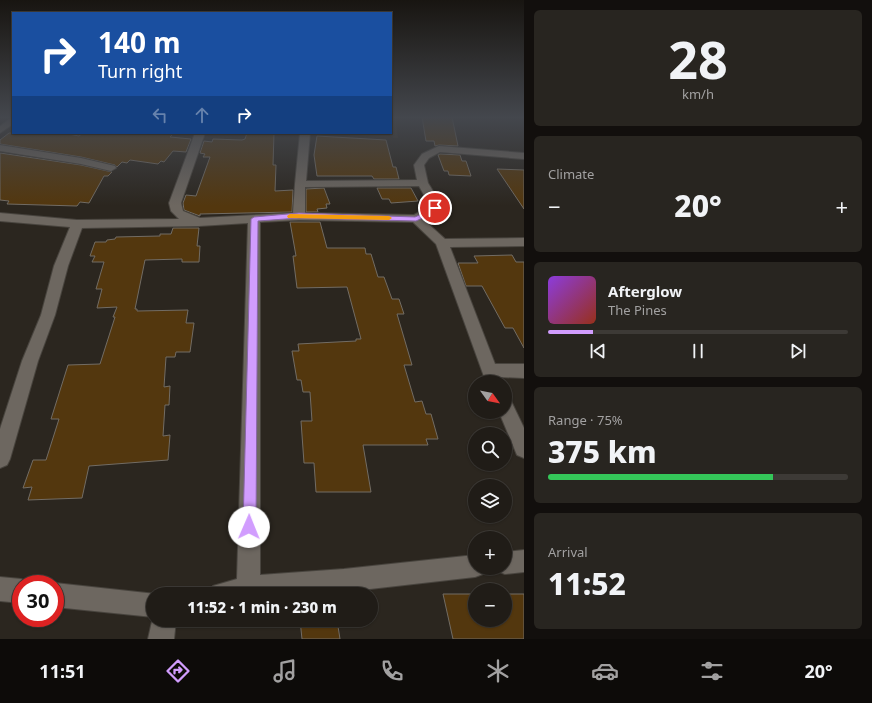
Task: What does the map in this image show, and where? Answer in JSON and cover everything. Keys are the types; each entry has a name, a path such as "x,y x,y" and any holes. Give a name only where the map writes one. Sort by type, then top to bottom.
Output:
{"street":[{"path":"195,147 175,202 175,210 178,214 199,222"},
{"path":"299,216 304,147"},
{"path":"0,148 81,161 111,168"},
{"path":"0,217 77,224 199,222 299,216 416,219 435,208 435,204 423,183 419,165 421,160 432,151 439,149 524,156"},
{"path":"300,184 423,183"},
{"path":"248,587 254,219"},
{"path":"416,219 442,243 492,375"},
{"path":"0,458 30,361 48,315 62,266 77,224"},
{"path":"442,243 524,242"},
{"path":"497,375 524,370"},
{"path":"511,419 524,449"},
{"path":"512,562 524,560"},
{"path":"262,587 344,581 468,567"},
{"path":"0,589 12,590"},
{"path":"64,596 146,604"},
{"path":"161,639 163,627"}],"building":[{"path":"18,147 188,147 186,152 173,151 164,162 161,161 158,164 130,160 127,163 122,162 117,167 115,165 81,157"},
{"path":"202,147 274,147 273,165 276,165 275,191 293,190 292,212 200,214 200,216 184,210 183,203 186,195 196,196 210,157 203,157 205,154 200,153"},
{"path":"315,147 388,147 393,167 396,167 399,179 374,179 372,176 317,176 314,155"},
{"path":"0,153 81,165 112,172 108,176 104,176 89,203 80,202 77,206 7,204 9,201 0,200"},
{"path":"438,155 460,155 462,161 466,161 471,176 449,175 448,171 444,171"},
{"path":"497,169 524,170 524,209"},
{"path":"324,188 330,204 326,204 327,208 317,209 318,212 306,212 306,189"},
{"path":"377,188 411,188 418,201 391,203 389,199 382,199"},
{"path":"290,222 320,222 327,248 365,248 366,254 371,254 378,277 384,277 392,299 399,299 404,314 397,314 412,365 404,365 415,402 422,401 426,414 431,414 438,439 426,439 428,445 363,445 371,492 316,492 314,463 304,463 301,421 312,421 310,392 303,392 301,380 297,380 292,351 299,351 298,344 356,341 356,339 361,339 347,287 297,288 293,256 296,256"},
{"path":"173,228 199,228 197,246 200,246 199,262 182,262 182,259 145,260 135,309 137,309 137,311 188,310 186,323 194,323 190,352 176,352 175,357 166,357 164,387 170,386 169,405 165,405 163,436 170,435 168,460 89,466 82,498 28,500 32,487 23,488 33,460 46,460 59,419 51,419 68,365 100,364 115,317 113,317 117,307 97,308 102,289 96,289 104,262 92,262 95,256 90,256 95,242 106,242 107,240 115,239 116,237 160,236 160,234 171,234"},
{"path":"512,255 516,262 524,262 524,348 513,328 505,328 482,286 466,286 458,263 478,263 474,256"},
{"path":"443,594 468,594 468,627 512,627 512,594 524,594 524,639 453,639"},
{"path":"301,627 338,627 340,639 302,639"}],"slow traffic":[{"path":"290,216 389,218"}],"route":[{"path":"249,527 254,219 299,216 416,219 435,208"}]}
